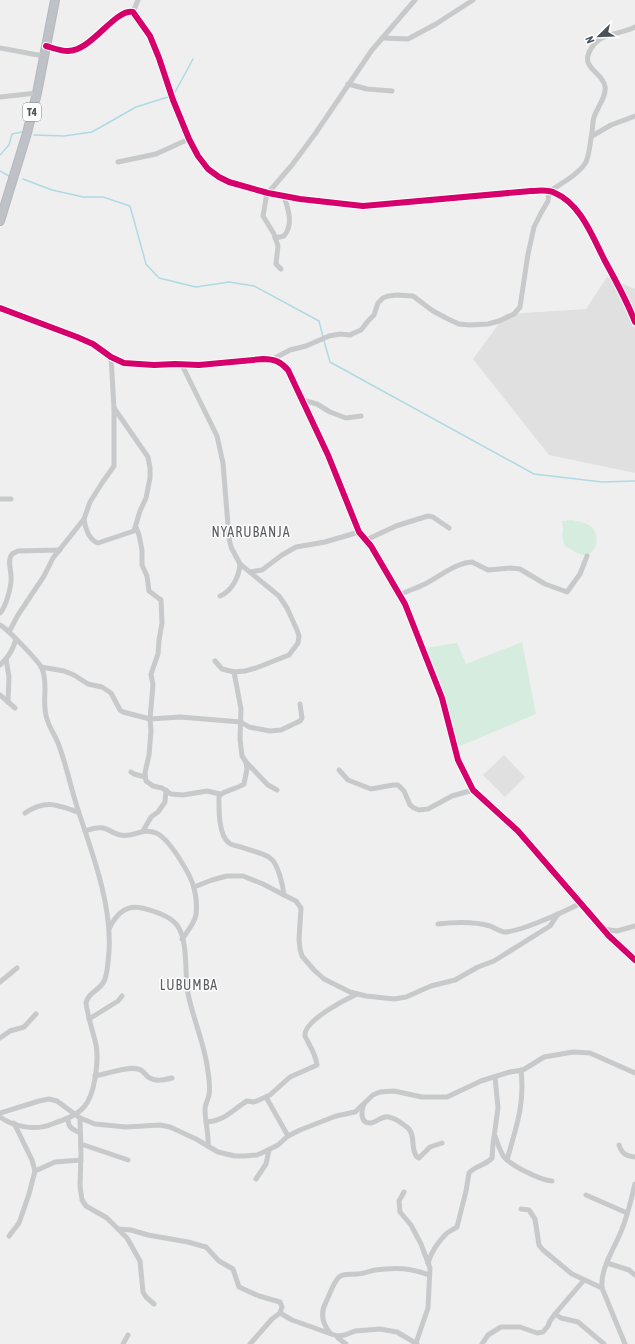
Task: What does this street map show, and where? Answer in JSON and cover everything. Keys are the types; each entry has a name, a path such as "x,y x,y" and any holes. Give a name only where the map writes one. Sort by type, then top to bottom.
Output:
{"highway":[{"name":"T4","path":"0,221 23,148 37,93 55,0"}],"street":[{"path":"133,12 138,0"},
{"path":"281,269 276,264 278,253 275,238 264,216 267,193 306,146 372,50 415,0"},
{"path":"382,38 408,39 436,24 474,0"},
{"path":"46,46 60,51 74,51 89,42 126,12 133,12"},
{"path":"133,12 150,36 159,58 169,91 189,139 198,156 208,169 219,177 229,182 267,193 363,206 550,191 562,196 584,221 634,313 635,322"},
{"path":"0,308 93,344 111,358 139,364 182,365 273,359 290,350 306,346 329,336 340,334 350,335 361,330 374,315 378,303 383,298 388,296 413,296 433,311 459,324 488,324 514,314 520,307 528,254 534,227 548,201 550,191 565,181 583,165 588,154 595,116 605,89 601,79 589,65 587,60 589,51 600,39 635,27"},
{"path":"0,48 44,55"},
{"path":"348,84 367,89 392,91"},
{"path":"0,97 37,93"},
{"path":"592,136 611,125 635,116"},
{"path":"118,162 156,154 189,139"},
{"path":"275,238 284,236 289,227 289,215 284,196"},
{"path":"9,632 50,564 84,519 90,502 114,466 114,408 111,358"},
{"path":"273,359 282,364 288,370 328,455 359,532 371,546 405,604 442,698 458,760 473,790 518,831 603,929 635,960"},
{"path":"182,365 217,436 222,463 231,547 240,564 279,596 287,608 299,636 298,643 289,654 256,668 234,672 222,669 215,661"},
{"path":"302,400 317,404 330,412 346,418 361,416"},
{"path":"84,519 86,530 94,542 98,543 131,533 136,527 140,511 149,488 150,468 148,457 114,408"},
{"path":"0,499 11,499"},
{"path":"366,540 396,526 428,516 433,517 449,528"},
{"path":"136,527 142,550 142,565 147,576 149,592 162,601 162,623 158,654 151,674 153,685 150,719 152,731 145,776 148,783 176,795 207,791 220,794 233,790 244,784 247,769 246,762"},
{"path":"250,572 262,570 282,555 296,548 325,542 359,532"},
{"path":"0,613 4,608 11,584 10,559 12,554 18,551 60,550"},
{"path":"399,595 423,585 462,564 472,562 488,570 511,568 520,569 545,584 567,592 580,574 587,556"},
{"path":"220,596 225,594 234,582 240,564"},
{"path":"0,625 16,639 41,667 46,688 45,712 47,720 58,744 78,812 92,851 104,900 109,929 109,950 104,982 87,999 86,1004 97,1046 95,1076 92,1090 86,1105 78,1116 68,1118 44,1128 28,1127 5,1121 0,1117"},
{"path":"0,665 6,660 12,651 16,639"},
{"path":"6,660 9,677 8,702"},
{"path":"41,667 74,675 88,684 102,687 110,693 120,710 150,719 180,716 241,722 258,730 281,730 300,721 302,718 300,704"},
{"path":"234,672 239,699 242,756 268,785 277,790"},
{"path":"0,695 15,708"},
{"path":"338,770 348,780 371,789 398,785 402,787 410,805 419,810 428,809 452,796 473,790"},
{"path":"130,772 145,776"},
{"path":"143,831 151,817 158,812 165,802 166,790"},
{"path":"220,794 220,820 223,835 226,840 233,846 263,855 273,860 281,881 284,895"},
{"path":"26,813 32,809 47,804 58,805 78,812"},
{"path":"85,831 104,828 119,835 127,836 143,831 149,831 157,833 167,842 180,860 194,887 196,916 182,940"},
{"path":"194,887 227,876 243,876 263,884 296,901 301,908 298,939 302,956 307,963 324,979 357,994 394,1000 406,997 431,986 455,980 478,967 494,961 550,926 558,914"},
{"path":"438,924 458,922 489,926 505,932 558,914 581,903"},
{"path":"109,929 118,914 130,908 138,907 158,913 177,925 185,952 187,987 190,1003 207,1066 210,1087 210,1094 205,1108 208,1146"},
{"path":"603,929 617,931 633,925"},
{"path":"0,982 17,968"},
{"path":"206,1122 218,1121 247,1101 253,1102 270,1095 290,1077 317,1065 305,1036 307,1031 314,1020 340,1001 357,994"},
{"path":"89,1019 118,1001 122,996"},
{"path":"0,1038 10,1031 24,1028 36,1014"},
{"path":"0,1113 39,1101 57,1101 78,1116 92,1123 104,1126 126,1127 155,1125 170,1127 218,1152 235,1156 257,1155 278,1145 288,1136 300,1130 336,1116 355,1112 373,1095 386,1090 422,1097 447,1097 454,1095 473,1084 531,1066 544,1057 573,1052 590,1053 635,1073"},
{"path":"95,1076 130,1069 138,1069 153,1080 158,1081 172,1078"},
{"path":"507,1160 521,1112 523,1092 521,1070"},
{"path":"428,1263 430,1257 443,1237 457,1227 469,1173 471,1170 486,1164 492,1158 498,1104 495,1077"},
{"path":"266,1097 288,1136"},
{"path":"364,1103 362,1114 363,1120 371,1123 381,1118 389,1117 410,1129 414,1152 417,1157 419,1158 430,1147 442,1143"},
{"path":"78,1116 81,1144 80,1186 82,1200 90,1210 107,1218 127,1238 140,1261 143,1292 154,1304"},
{"path":"68,1118 70,1128 80,1133"},
{"path":"10,1236 19,1223 35,1171 32,1160 14,1123"},
{"path":"494,1135 503,1155 507,1160 536,1176 552,1181"},
{"path":"81,1144 128,1160"},
{"path":"619,1145 624,1154 635,1157"},
{"path":"256,1179 266,1164 269,1150"},
{"path":"35,1171 55,1162 81,1160"},
{"path":"626,1344 602,1288 607,1263 623,1228 635,1184"},
{"path":"337,1336 355,1331 380,1329 397,1332 417,1344 428,1308 430,1268 421,1244 411,1225 400,1212 399,1201 404,1192"},
{"path":"586,1195 627,1213"},
{"path":"521,1209 529,1210 535,1219 539,1245 572,1274 602,1288"},
{"path":"119,1229 131,1230 206,1247 219,1261 233,1269 239,1287 254,1294 280,1302 282,1307 280,1313 260,1331 250,1344"},
{"path":"607,1263 630,1270 635,1275"},
{"path":"330,1333 323,1322 323,1310 334,1285 343,1275 375,1270 405,1268 430,1275"},
{"path":"482,1344 488,1335 501,1327 520,1327 537,1332 543,1332 555,1314 587,1281 603,1277"},
{"path":"280,1313 292,1320 337,1336 346,1344"},
{"path":"555,1314 561,1318 578,1322 604,1344"},
{"path":"123,1344 128,1335"}],"shaded area":[{"path":"607,277 635,289 635,473 549,455 473,359 506,314 586,309"},
{"path":"504,755 525,777 505,797 483,775"}],"green space":[{"path":"571,520 587,524 593,528 596,542 593,551 589,554 580,554 565,546 562,537 562,521"},
{"path":"522,642 536,714 458,747 425,648 457,643 466,664"}],"waterway":[{"path":"174,94 193,59"},
{"path":"34,135 64,136 92,132 136,107 168,97"},
{"path":"0,155 9,145 12,134 22,132"},
{"path":"0,171 9,176"},
{"path":"23,179 52,190 83,197 103,197 130,206 146,264 159,278 196,287 229,282 254,286 319,321 323,337"},
{"path":"324,341 330,362 534,474 602,482 635,481"}],"cycle path":[{"path":"46,46 65,51 77,49 94,38 118,17 126,13 133,12 150,36 173,100 189,139 198,156 208,169 229,182 268,193 300,199 363,206 531,191 546,191 555,193 572,205 585,222 621,291 635,322"},
{"path":"0,308 93,344 111,357 124,363 199,365 263,359 274,360 288,370 328,455 359,532 371,546 405,604 442,698 458,760 473,790 518,831 609,936 635,960"}],"district":[{"name":"NYARUBANJA","path":"251,532"},
{"name":"LUBUMBA","path":"189,985"}]}
